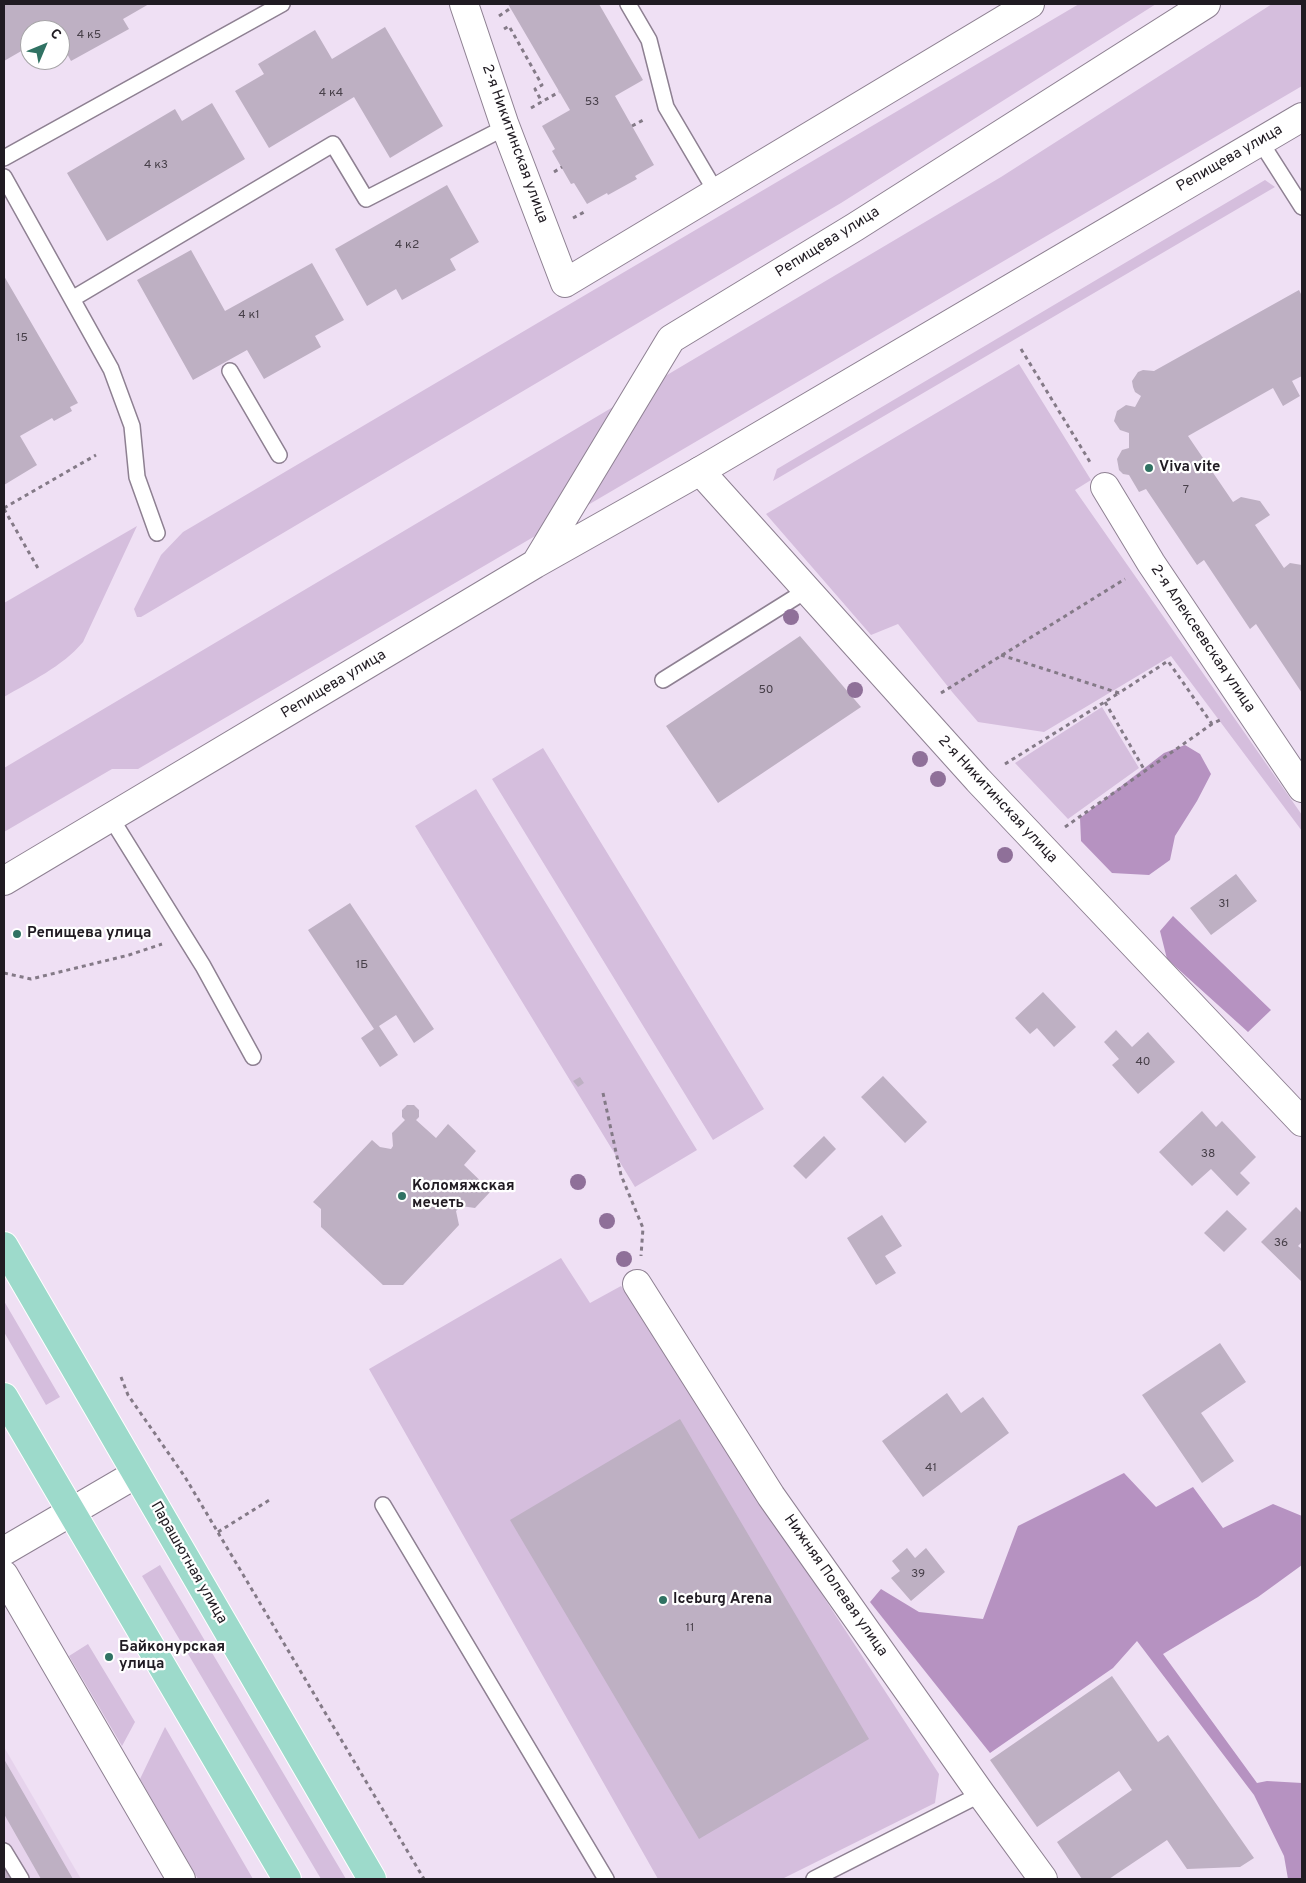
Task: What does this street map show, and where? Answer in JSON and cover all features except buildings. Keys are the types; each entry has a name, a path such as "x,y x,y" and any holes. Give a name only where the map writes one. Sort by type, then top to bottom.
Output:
{"main road":[{"name":"Парашютная улица","path":"4,1246 372,1879"},
{"path":"4,1396 287,1879"}],"street":[{"name":"2-я Никитинская улица","path":"464,4 506,127 565,283 716,192"},
{"path":"716,192 1030,4"},
{"name":"Репищева улица","path":"535,564 672,339 855,226 1206,4"},
{"name":"Репищева улица","path":"4,881 535,564 700,471 1302,116"},
{"name":"2-я Никитинская улица","path":"700,471 1039,846 1302,1122"},
{"name":"2-я Алексеевская улица","path":"1105,488 1151,563 1302,788"},
{"name":"Нижняя Полевая улица","path":"637,1284 771,1496 981,1794 1044,1879"},
{"path":"4,1551 136,1474"},
{"path":"4,1576 181,1879"}],"lane":[{"path":"4,158 282,4"},
{"path":"628,4 649,40 666,107 716,192"},
{"path":"72,298 333,144 366,199 506,127"},
{"path":"1260,141 1302,208"},
{"path":"4,177 112,369 132,426 138,477 157,533"},
{"path":"230,371 279,455"},
{"path":"663,680 807,590"},
{"path":"111,818 203,966 253,1057"},
{"path":"383,1505 606,1879"},
{"path":"814,1879 981,1794"},
{"path":"4,1851 21,1879"}],"path":[{"path":"498,16 511,8"},
{"path":"498,25 501,31 509,26 542,85 535,89 544,100 559,92"},
{"path":"1021,350 1105,488"},
{"path":"39,570 4,509 96,454"},
{"path":"914,709 1151,563"},
{"path":"1002,654 1119,693"},
{"path":"978,780 1168,661 1212,724"},
{"path":"1105,702 1145,771"},
{"path":"1039,846 1212,724 1247,704"},
{"path":"4,973 31,979 129,955 184,937"},
{"path":"603,1092 621,1175 643,1228 637,1284"},
{"path":"122,1377 128,1395 185,1477 424,1879"},
{"path":"218,1532 271,1499"}],"shaded area":[{"path":"1079,4 1156,4 841,203 141,617 137,617 134,609 161,555 183,532"},
{"path":"1272,4 1302,4 1302,86 138,769 112,769 4,832 4,768 1001,177"},
{"path":"1265,180 1275,187 773,481 777,469"},
{"path":"1019,364 1091,480 1075,490 1302,815 1302,831 1171,656 1044,732 978,722 898,624 871,635 766,514"},
{"path":"137,526 83,642 56,666 4,697 4,603"},
{"path":"1102,707 1139,768 1068,819 1015,763"},
{"path":"1185,745 1200,754 1211,774 1175,836 1170,860 1149,875 1112,873 1081,841 1080,818 1164,753"},
{"path":"543,748 764,1109 713,1140 492,779"},
{"path":"476,789 697,1150 635,1187 415,826"},
{"path":"1173,916 1271,1010 1248,1032 1167,959 1160,931"},
{"name":"Iceburg Arena","path":"561,1258 590,1303 621,1286 939,1774 935,1803 782,1879 658,1879 369,1369"},
{"path":"4,1301 60,1397 46,1405 4,1332"},
{"path":"1124,1473 1156,1507 1193,1487 1223,1528 1273,1504 1302,1516 1302,1565 1258,1597 1163,1654 1257,1783 1267,1781 1302,1783 1302,1879 1288,1879 1284,1856 1254,1795 1137,1641 1113,1668 990,1753 870,1602 881,1589 919,1612 983,1619 1018,1526"},
{"path":"160,1565 346,1879 321,1879 142,1576"},
{"path":"88,1644 135,1722 122,1746 69,1656"},
{"path":"165,1727 253,1879 198,1879 140,1779"},
{"path":"4,1747 81,1879 4,1879"}],"place":[{"name":"Viva vite","path":"1149,468"},
{"name":"Репищева улица","path":"17,934"},
{"name":"Коломяжская мечеть","path":"402,1196"},
{"name":"Iceburg Arena","path":"663,1600"},
{"name":"Байконурская улица","path":"109,1657"}]}
